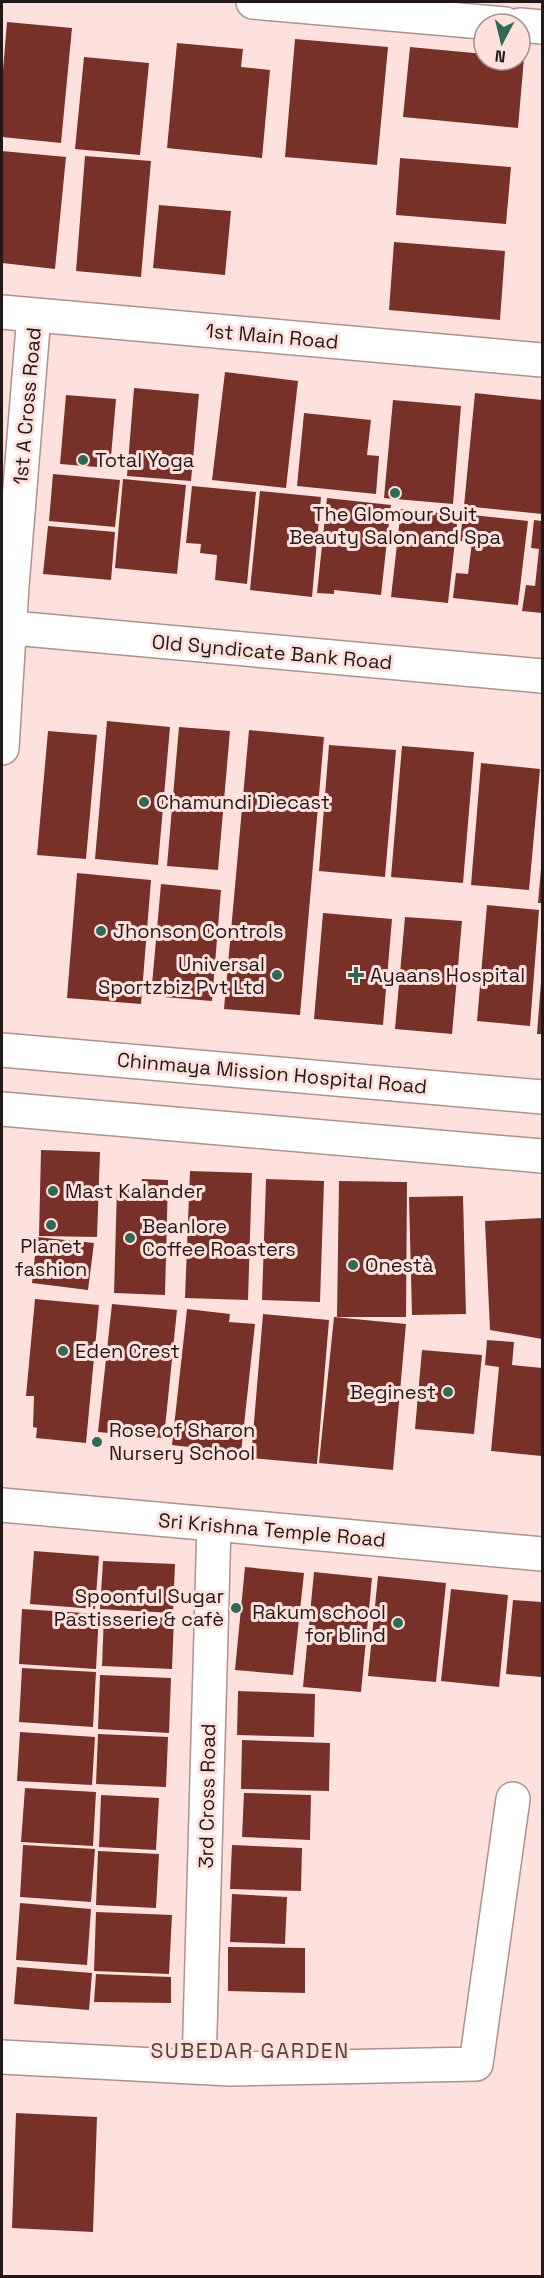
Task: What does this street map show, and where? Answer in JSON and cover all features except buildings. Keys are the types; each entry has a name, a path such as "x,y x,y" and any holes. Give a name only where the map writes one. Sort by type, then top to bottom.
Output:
{"street":[{"path":"253,2 472,21"},
{"name":"1st Main Road","path":"2,312 543,360"},
{"name":"1st A Cross Road","path":"2,748 6,628 34,315"},
{"name":"Old Syndicate Bank Road","path":"6,628 543,676"},
{"name":"Chinmaya Mission Hospital Road","path":"2,1050 543,1097"},
{"path":"2,1109 543,1156"},
{"name":"Sri Krishna Temple Road","path":"2,1505 543,1554"},
{"name":"3rd Cross Road","path":"200,2067 214,1524"},
{"path":"2,2057 230,2069 476,2064 513,1799"}],"place":[{"name":"Total Yoga","path":"83,460"},
{"name":"The Glomour Suit Beauty Salon and Spa","path":"395,493"},
{"name":"Chamundi Diecast","path":"144,802"},
{"name":"Jhonson Controls","path":"101,931"},
{"name":"Universal Sportzbiz Pvt Ltd","path":"277,975"},
{"name":"Ayaans Hospital","path":"356,975"},
{"name":"Mast Kalander","path":"53,1191"},
{"name":"Planet fashion","path":"51,1225"},
{"name":"Beanlore Coffee Roasters","path":"130,1238"},
{"name":"Onestà","path":"353,1265"},
{"name":"Eden Crest","path":"63,1351"},
{"name":"Beginest","path":"448,1392"},
{"name":"Rose of Sharon Nursery School","path":"97,1442"},
{"name":"Spoonful Sugar Pastisserie & cafè","path":"236,1608"},
{"name":"Rakum school for blind","path":"398,1623"}],"district":[{"name":"SUBEDAR GARDEN","path":"250,2050"}]}
